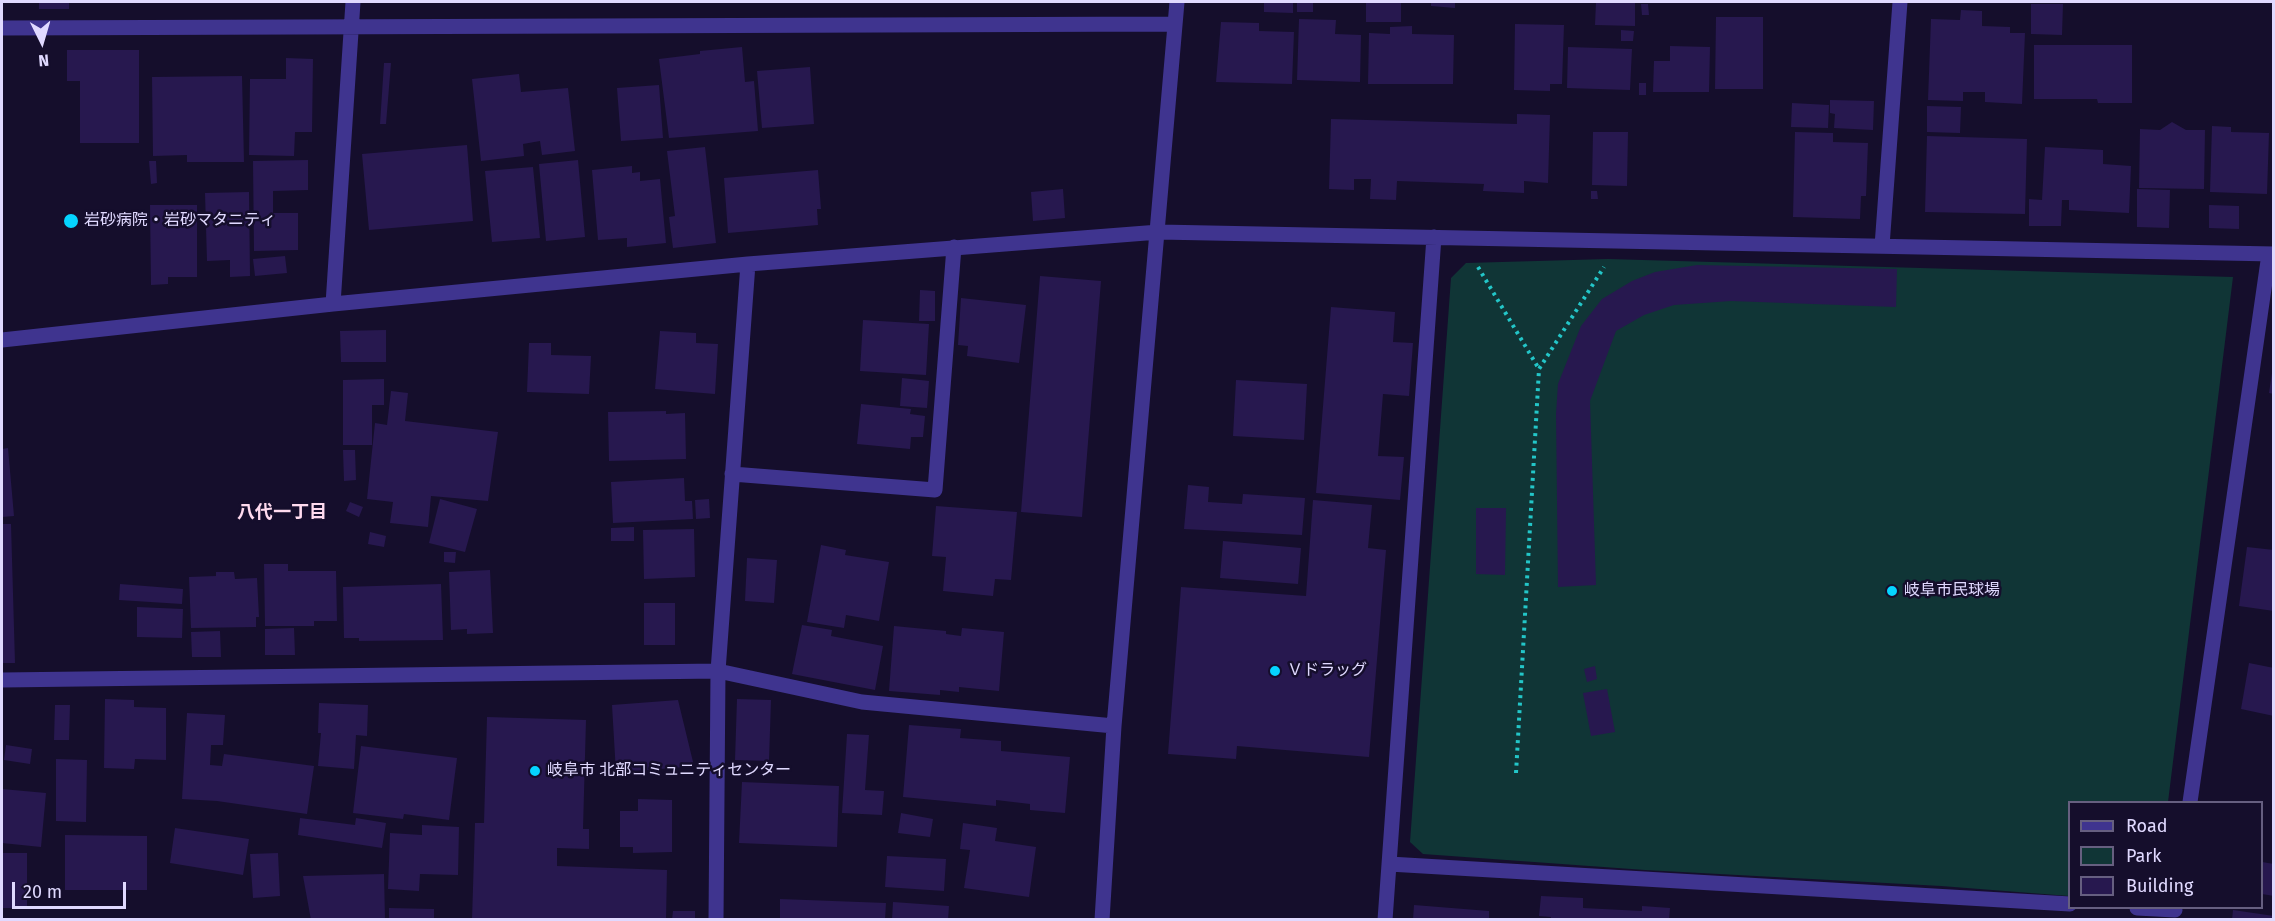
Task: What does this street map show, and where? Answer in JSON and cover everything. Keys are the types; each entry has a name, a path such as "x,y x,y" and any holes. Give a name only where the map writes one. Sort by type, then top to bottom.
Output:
{"street":[{"path":"333,304 353,2"},
{"path":"1102,920 1114,726 1159,232 1177,2"},
{"path":"1882,246 1900,2"},
{"path":"2,28 1175,24"},
{"path":"2,340 333,304 748,264 1159,232 2271,254 2190,801"},
{"path":"1385,920 1434,237"},
{"path":"732,474 935,490 954,247"},
{"path":"716,920 718,672 748,264"},
{"path":"2,680 718,672 862,702 1114,726"},
{"path":"1389,864 2068,904"},
{"path":"2146,909 2174,912"}],"path":[{"path":"1461,238 1539,369"},
{"path":"1516,773 1539,369 1620,241"}],"green space":[{"name":"岐阜市民球場","path":"1608,259 2233,277 2168,801 2068,801 2068,896 1423,854 1410,842 1451,278 1466,263"}],"building":[{"path":"39,2 69,2 69,9 39,9"},
{"path":"1264,2 1293,2 1293,13 1264,12"},
{"path":"1297,2 1313,2 1313,12 1297,12"},
{"path":"1366,2 1401,2 1401,22 1366,22"},
{"path":"1431,2 1455,2 1455,8 1431,6"},
{"path":"1596,2 1635,2 1635,26 1595,25"},
{"path":"1641,4 1648,4 1649,15 1642,15"},
{"path":"2031,4 2063,4 2062,35 2031,34"},
{"path":"1961,10 1982,11 1982,26 2010,27 2010,33 2025,33 2022,104 1985,102 1985,92 1963,92 1963,101 1928,100 1931,19 1960,20"},
{"path":"1716,17 1763,17 1763,89 1715,89"},
{"path":"1299,19 1336,20 1335,34 1361,35 1360,82 1297,80"},
{"path":"1221,22 1259,23 1259,31 1294,32 1292,84 1216,82"},
{"path":"1515,24 1564,25 1562,84 1550,84 1550,91 1514,90"},
{"path":"1412,26 1412,34 1454,35 1453,84 1368,84 1369,33 1390,34 1390,27"},
{"path":"1621,30 1634,31 1633,41 1621,41"},
{"path":"2034,45 2132,45 2132,103 2098,103 2097,99 2034,99"},
{"path":"1670,46 1710,47 1709,92 1653,92 1654,61 1670,61"},
{"path":"742,47 745,82 754,81 758,131 669,138 659,59 700,54 700,51"},
{"path":"1568,47 1632,49 1630,90 1567,88"},
{"path":"67,50 139,50 139,143 80,143 80,81 67,81"},
{"path":"286,58 313,59 312,132 295,132 294,156 249,155 250,79 286,79"},
{"path":"384,63 391,63 386,124 380,124"},
{"path":"810,67 814,124 762,128 757,71"},
{"path":"519,74 521,92 568,88 575,151 542,155 540,141 523,144 524,156 481,161 472,79"},
{"path":"242,76 244,162 187,162 187,155 153,156 152,77"},
{"path":"1639,83 1646,83 1646,95 1639,95"},
{"path":"659,85 663,138 621,141 617,88"},
{"path":"1830,100 1874,101 1873,130 1834,128 1835,114 1830,113"},
{"path":"1792,103 1829,105 1828,128 1791,127"},
{"path":"1927,106 1961,107 1960,133 1927,132"},
{"path":"1517,114 1550,115 1548,183 1524,181 1524,193 1483,191 1484,184 1397,181 1396,200 1370,199 1371,179 1354,179 1354,190 1329,189 1331,119 1517,124"},
{"path":"2172,122 2186,130 2205,130 2204,189 2139,188 2140,129 2160,130"},
{"path":"2212,126 2231,127 2231,132 2269,133 2267,194 2210,192"},
{"path":"1593,132 1628,132 1627,186 1592,185"},
{"path":"1795,132 1833,133 1833,142 1868,143 1866,196 1861,196 1860,219 1793,217"},
{"path":"1927,136 2027,139 2025,214 1925,212"},
{"path":"467,145 473,221 369,230 362,154"},
{"path":"705,147 716,243 673,248 669,217 675,216 667,151"},
{"path":"2045,147 2103,150 2103,164 2131,166 2129,213 2069,210 2069,200 2062,200 2061,226 2029,226 2029,199 2042,200"},
{"path":"308,160 308,190 273,191 273,213 298,213 298,250 254,251 253,161"},
{"path":"578,160 585,237 546,241 539,164"},
{"path":"149,161 156,161 157,183 151,184"},
{"path":"632,166 632,173 640,172 640,181 660,179 666,243 627,247 627,238 598,240 592,170"},
{"path":"533,167 540,238 492,242 485,171"},
{"path":"818,170 821,209 817,209 818,225 728,233 724,178"},
{"path":"1063,189 1065,218 1033,221 1031,192"},
{"path":"2137,189 2170,190 2169,228 2137,227"},
{"path":"1591,191 1597,191 1598,199 1591,199"},
{"path":"249,192 250,276 230,277 230,260 207,261 205,193"},
{"path":"150,205 197,205 197,277 168,277 168,284 151,285"},
{"path":"2209,205 2239,206 2239,229 2209,228"},
{"path":"285,256 287,273 255,276 253,259"},
{"path":"1697,265 1897,269 1896,307 1731,301 1674,305 1644,315 1616,331 1590,401 1596,585 1558,587 1556,414 1558,384 1581,326 1602,299 1632,281 1655,272"},
{"path":"1040,276 1101,281 1082,517 1021,512"},
{"path":"920,290 935,291 935,321 919,321"},
{"path":"961,298 1026,305 1019,363 967,356 968,346 958,345"},
{"path":"1331,307 1395,312 1393,342 1413,343 1409,396 1383,394 1378,456 1404,457 1400,500 1316,493"},
{"path":"863,320 929,324 926,375 860,371"},
{"path":"386,330 386,362 341,362 340,331"},
{"path":"660,331 696,333 696,343 718,344 715,394 655,389"},
{"path":"529,343 551,343 551,355 591,356 589,394 527,392"},
{"path":"2272,373 2274,373 2274,394 2269,393"},
{"path":"902,378 929,381 927,408 900,406"},
{"path":"384,379 384,405 372,405 372,445 343,445 343,380"},
{"path":"1236,380 1307,384 1304,440 1233,436"},
{"path":"391,391 408,393 405,421 498,432 488,501 431,496 428,527 390,523 393,502 367,499 375,423 387,425"},
{"path":"861,404 911,409 910,414 925,416 923,437 911,437 910,449 857,444"},
{"path":"666,411 666,414 685,413 686,459 609,461 608,412"},
{"path":"8,448 14,516 2,517 2,449"},
{"path":"343,450 355,450 356,480 344,481"},
{"path":"684,478 685,501 692,501 693,519 613,523 611,482"},
{"path":"1188,485 1209,487 1208,502 1242,504 1243,494 1305,498 1302,535 1184,529"},
{"path":"440,499 477,509 465,552 429,543"},
{"path":"709,499 710,518 696,519 695,500"},
{"name":"Ｖドラッグ","path":"1313,500 1372,505 1368,548 1386,550 1369,757 1237,746 1236,759 1168,754 1181,587 1306,596"},
{"path":"350,502 363,507 359,517 346,511"},
{"path":"936,506 1017,512 1011,580 995,579 993,596 943,591 946,557 932,556"},
{"path":"1476,508 1506,508 1505,575 1476,574"},
{"path":"2,524 11,524 15,663 2,663"},
{"path":"634,527 634,541 611,541 611,528"},
{"path":"694,529 695,577 644,579 643,530"},
{"path":"370,532 386,536 384,547 368,544"},
{"path":"1223,541 1301,548 1298,584 1220,578"},
{"path":"821,545 846,550 845,555 889,562 879,621 846,615 844,628 807,622"},
{"path":"2247,547 2274,550 2274,611 2239,606"},
{"path":"444,552 456,552 455,563 444,562"},
{"path":"747,558 777,560 774,603 745,601"},
{"path":"264,564 288,564 288,571 336,571 337,621 314,621 314,626 265,626"},
{"path":"490,570 493,633 467,634 467,629 451,630 449,572"},
{"path":"216,572 234,572 235,579 257,578 259,617 256,617 256,627 191,628 189,577 216,576"},
{"path":"120,584 183,589 182,604 119,600"},
{"path":"441,584 443,640 359,641 359,638 344,638 343,587"},
{"path":"644,603 675,603 675,645 644,645"},
{"path":"137,607 183,609 182,638 137,637"},
{"path":"802,625 832,630 831,636 883,646 875,690 792,674"},
{"path":"894,626 946,631 946,634 961,636 962,628 1004,632 999,691 959,687 959,692 940,690 940,695 889,691"},
{"path":"294,628 295,655 265,655 265,629"},
{"path":"220,631 221,657 192,657 191,632"},
{"path":"2249,663 2274,668 2274,716 2241,709"},
{"path":"1595,666 1597,679 1587,682 1584,669"},
{"path":"1607,689 1615,732 1591,736 1583,693"},
{"path":"105,699 134,700 134,707 166,708 166,760 135,759 134,769 104,768"},
{"path":"737,699 771,700 769,761 735,760"},
{"path":"678,700 694,766 616,773 612,705"},
{"path":"319,703 368,705 367,736 356,735 354,769 318,766 321,733 318,733"},
{"path":"55,705 70,705 69,740 54,740"},
{"path":"187,713 225,715 223,745 211,745 210,765 222,766 224,754 314,766 307,814 217,801 182,799"},
{"name":"岐阜市 北部コミュニティセンター","path":"487,717 586,720 583,829 589,829 589,849 557,848 557,866 667,870 666,920 472,920 475,823 484,823"},
{"path":"909,725 961,729 960,738 1001,741 1001,751 1070,757 1065,813 1030,810 1030,804 996,800 996,806 903,797"},
{"path":"847,734 869,735 865,790 884,791 882,815 842,813"},
{"path":"6,745 32,749 30,764 4,760"},
{"path":"361,746 457,758 449,820 404,814 403,819 353,813"},
{"path":"56,759 87,760 86,822 56,821"},
{"path":"742,782 839,786 837,847 739,843"},
{"path":"2,789 46,793 41,847 2,843"},
{"path":"638,799 672,800 672,852 633,853 633,847 620,847 620,811 638,811"},
{"path":"901,813 933,819 930,837 898,833"},
{"path":"300,818 355,825 356,818 386,823 382,848 298,835"},
{"path":"963,823 997,828 995,841 1036,847 1029,897 964,888 970,850 960,849"},
{"path":"422,825 459,827 458,875 420,874 419,891 388,889 390,833 422,835"},
{"path":"175,828 249,839 243,875 170,863"},
{"path":"65,835 147,836 147,890 65,890"},
{"path":"2,853 27,853 27,908 2,908"},
{"path":"278,853 280,896 253,898 250,854"},
{"path":"887,856 946,859 944,891 885,887"},
{"path":"2263,862 2274,864 2274,896 2263,894"},
{"path":"384,874 385,920 311,920 303,876"},
{"path":"1541,896 1583,898 1583,908 1642,911 1642,906 1670,908 1669,920 1551,920 1551,917 1539,916"},
{"path":"780,899 886,903 885,920 780,920"},
{"path":"893,902 949,906 948,920 892,920"},
{"path":"1414,905 1489,911 1489,920 1413,920"},
{"path":"389,908 434,909 434,920 389,920"},
{"path":"2233,910 2274,916 2274,920 2232,920"},
{"path":"673,911 695,911 695,920 672,920"}],"place":[{"name":"岩砂病院・岩砂マタニティ","path":"71,221"},
{"name":"岐阜市民球場","path":"1892,591"},
{"name":"Ｖドラッグ","path":"1275,671"},
{"name":"岐阜市 北部コミュニティセンター","path":"535,771"}],"district":[{"name":"八代一丁目","path":"282,513"}]}
